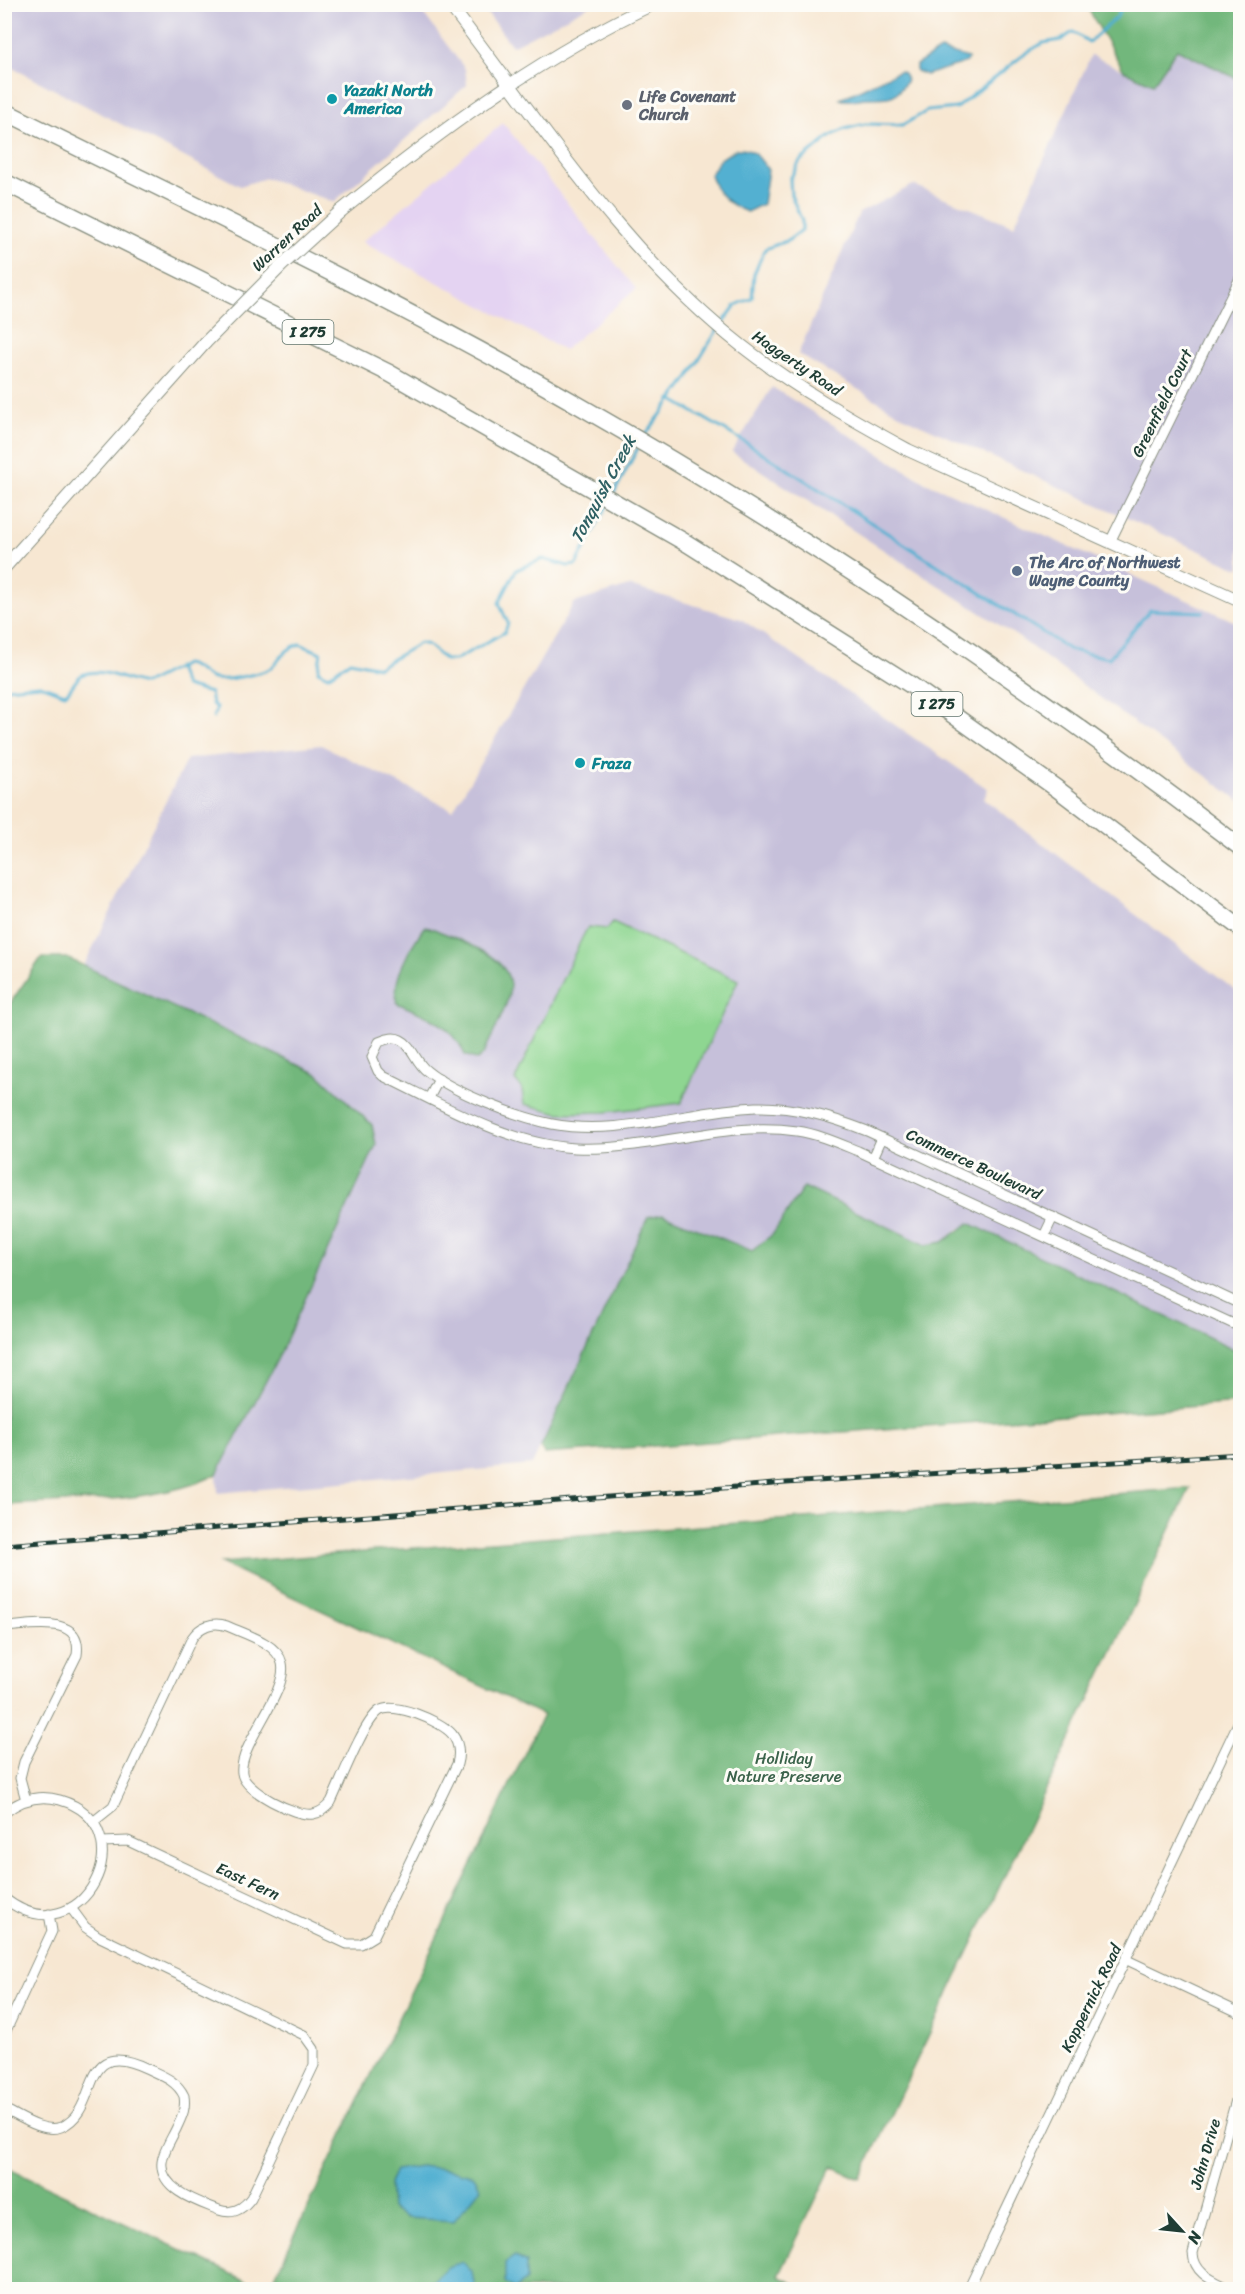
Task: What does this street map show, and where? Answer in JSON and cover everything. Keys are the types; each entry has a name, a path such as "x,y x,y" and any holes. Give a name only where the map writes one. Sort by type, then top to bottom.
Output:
{"highway":[{"path":"4,111 381,298 481,351 641,442 791,532 964,646 1078,726 1240,847"},
{"name":"I 275","path":"4,182 389,373 612,499 911,686 1056,788 1240,928"}],"main road":[{"name":"Haggerty Road","path":"449,4 508,85 619,227 713,322 768,366 898,445 1240,601"},
{"name":"Warren Road","path":"4,568 205,343 282,265 341,211 407,157 508,85 612,24 653,4"}],"street":[{"name":"Greenfield Court","path":"1110,542 1240,278"},
{"name":"Commerce Boulevard","path":"1240,1304 882,1138 843,1122 798,1109 755,1107 611,1126 580,1127 554,1124 518,1115 439,1079 419,1064 406,1043 400,1039 393,1037 379,1042 372,1057 378,1071 429,1098 512,1135 542,1143 573,1148 611,1147 733,1130 780,1129 805,1132 873,1158 1240,1327"},
{"path":"429,1098 439,1079"},
{"path":"731,1110 733,1130"},
{"name":"Commerce Boulevard","path":"873,1158 882,1138"},
{"name":"Commerce Boulevard","path":"1044,1236 1053,1217"},
{"path":"1166,1293 1175,1273"},
{"path":"4,1627 58,1624 72,1633 78,1646 76,1655 24,1762 20,1778 26,1800"},
{"name":"East Fern","path":"93,1822 113,1806 192,1638 199,1630 210,1624 225,1625 272,1648 282,1663 281,1680 242,1763 243,1779 253,1791 303,1814 322,1811 331,1802 373,1717 387,1707 401,1708 444,1727 452,1734 459,1748 457,1764 388,1911 374,1936 361,1944 347,1944 128,1841 102,1842"},
{"name":"Koppernick Road","path":"968,2289 1127,1960 1240,1719"},
{"path":"4,1814 26,1800 42,1797 60,1800 79,1809 93,1822 102,1842 102,1860 98,1878 87,1896 71,1908 49,1914 25,1910 4,1898"},
{"path":"4,2109 46,2128 61,2127 70,2122 78,2111 102,2064 114,2059 133,2061 170,2079 184,2096 184,2112 162,2162 163,2172 170,2185 221,2211 234,2212 246,2205 251,2198 314,2065 314,2049 304,2035 98,1936 85,1927 71,1908"},
{"path":"4,2035 52,1931 49,1914"},
{"path":"1127,1960 1240,2013"},
{"name":"John Drive","path":"1232,2289 1203,2275 1196,2265 1194,2247 1240,2086"}],"shaded area":[{"path":"4,5 417,5 465,69 467,85 334,202 266,178 240,186 5,64"},
{"path":"481,5 591,5 512,46"},
{"path":"1176,49 1240,80 1240,569 908,419 798,354 859,213 913,185 1014,226 1091,55 1153,84"},
{"path":"503,123 636,289 564,350 362,242"},
{"path":"772,387 923,481 1240,624 1240,801 1018,637 732,452"},
{"path":"629,586 741,619 988,789 984,799 1240,994 1240,1352 960,1228 943,1242 926,1245 804,1187 773,1234 752,1251 663,1214 648,1217 532,1465 218,1493 217,1474 278,1358 84,965 187,759 321,745 453,810 574,603"}],"green space":[{"path":"1086,5 1240,5 1240,80 1177,49 1153,84 1124,71"},
{"path":"613,922 738,980 681,1103 606,1112 559,1113 524,1104 522,1089 515,1080 582,938 588,927 607,929"},
{"path":"425,927 472,945 496,960 505,970 509,981 509,994 483,1055 477,1060 465,1055 453,1035 437,1022 397,1003 397,984 404,963"},
{"path":"41,958 67,958 318,1074 372,1125 376,1145 278,1358 217,1474 170,1491 114,1499 5,1505 5,1023 9,1005"},
{"path":"804,1187 926,1245 943,1242 969,1223 1240,1352 1240,1403 544,1454 541,1447 648,1217 663,1214 752,1251 773,1234"},
{"name":"Holliday Nature Preserve","path":"1190,1488 860,2179 832,2166 779,2276 805,2289 269,2289 543,1715 221,1563"},
{"path":"5,2167 264,2289 5,2289"}],"water":[{"path":"940,50 968,58 967,62 926,75 916,71 916,65"},
{"path":"899,71 904,73 907,80 898,92 890,97 840,99"},
{"path":"736,149 747,150 755,154 768,170 763,204 747,212 724,198 710,175 719,160"},
{"path":"420,2166 452,2170 474,2176 481,2188 454,2221 407,2218 391,2209 389,2183 395,2170"},
{"path":"515,2256 526,2263 526,2280 515,2289 505,2282 505,2263"},
{"path":"463,2262 472,2272 475,2289 433,2289 431,2283 447,2267"}],"waterway":[{"name":"Tonquish Creek","path":"722,324 736,305 752,298 754,274 765,249 789,240 802,230 802,221 791,195 790,179 800,161 831,136 845,129 865,124 903,125 927,111 956,108 1026,53 1043,43 1061,40 1073,32 1089,42 1117,17 1122,4"},
{"name":"Tonquish Creek","path":"644,437 688,378 718,329"},
{"path":"671,399 745,442 1070,650 1109,658 1150,610 1203,612"},
{"name":"Tonquish Creek","path":"613,495 639,446"},
{"name":"Tonquish Creek","path":"4,688 40,685 65,694 81,675 92,672 145,684 185,664 193,666 214,679 234,678 260,673 271,668 286,652 300,644 321,653 318,671 328,676 350,661 379,667 420,643 428,645 445,660 455,660 505,632 508,623 499,603 516,570 543,559 568,566 576,565 608,504"},
{"path":"177,667 185,686 210,693 212,704 217,708 213,717"}],"railway":[{"path":"4,1545 786,1483 1240,1454"}],"place":[{"name":"Yazaki North America","path":"332,99"},
{"name":"Life Covenant Church","path":"627,105"},
{"name":"The Arc of Northwest Wayne County","path":"1017,571"},
{"name":"Fraza","path":"580,763"}]}
